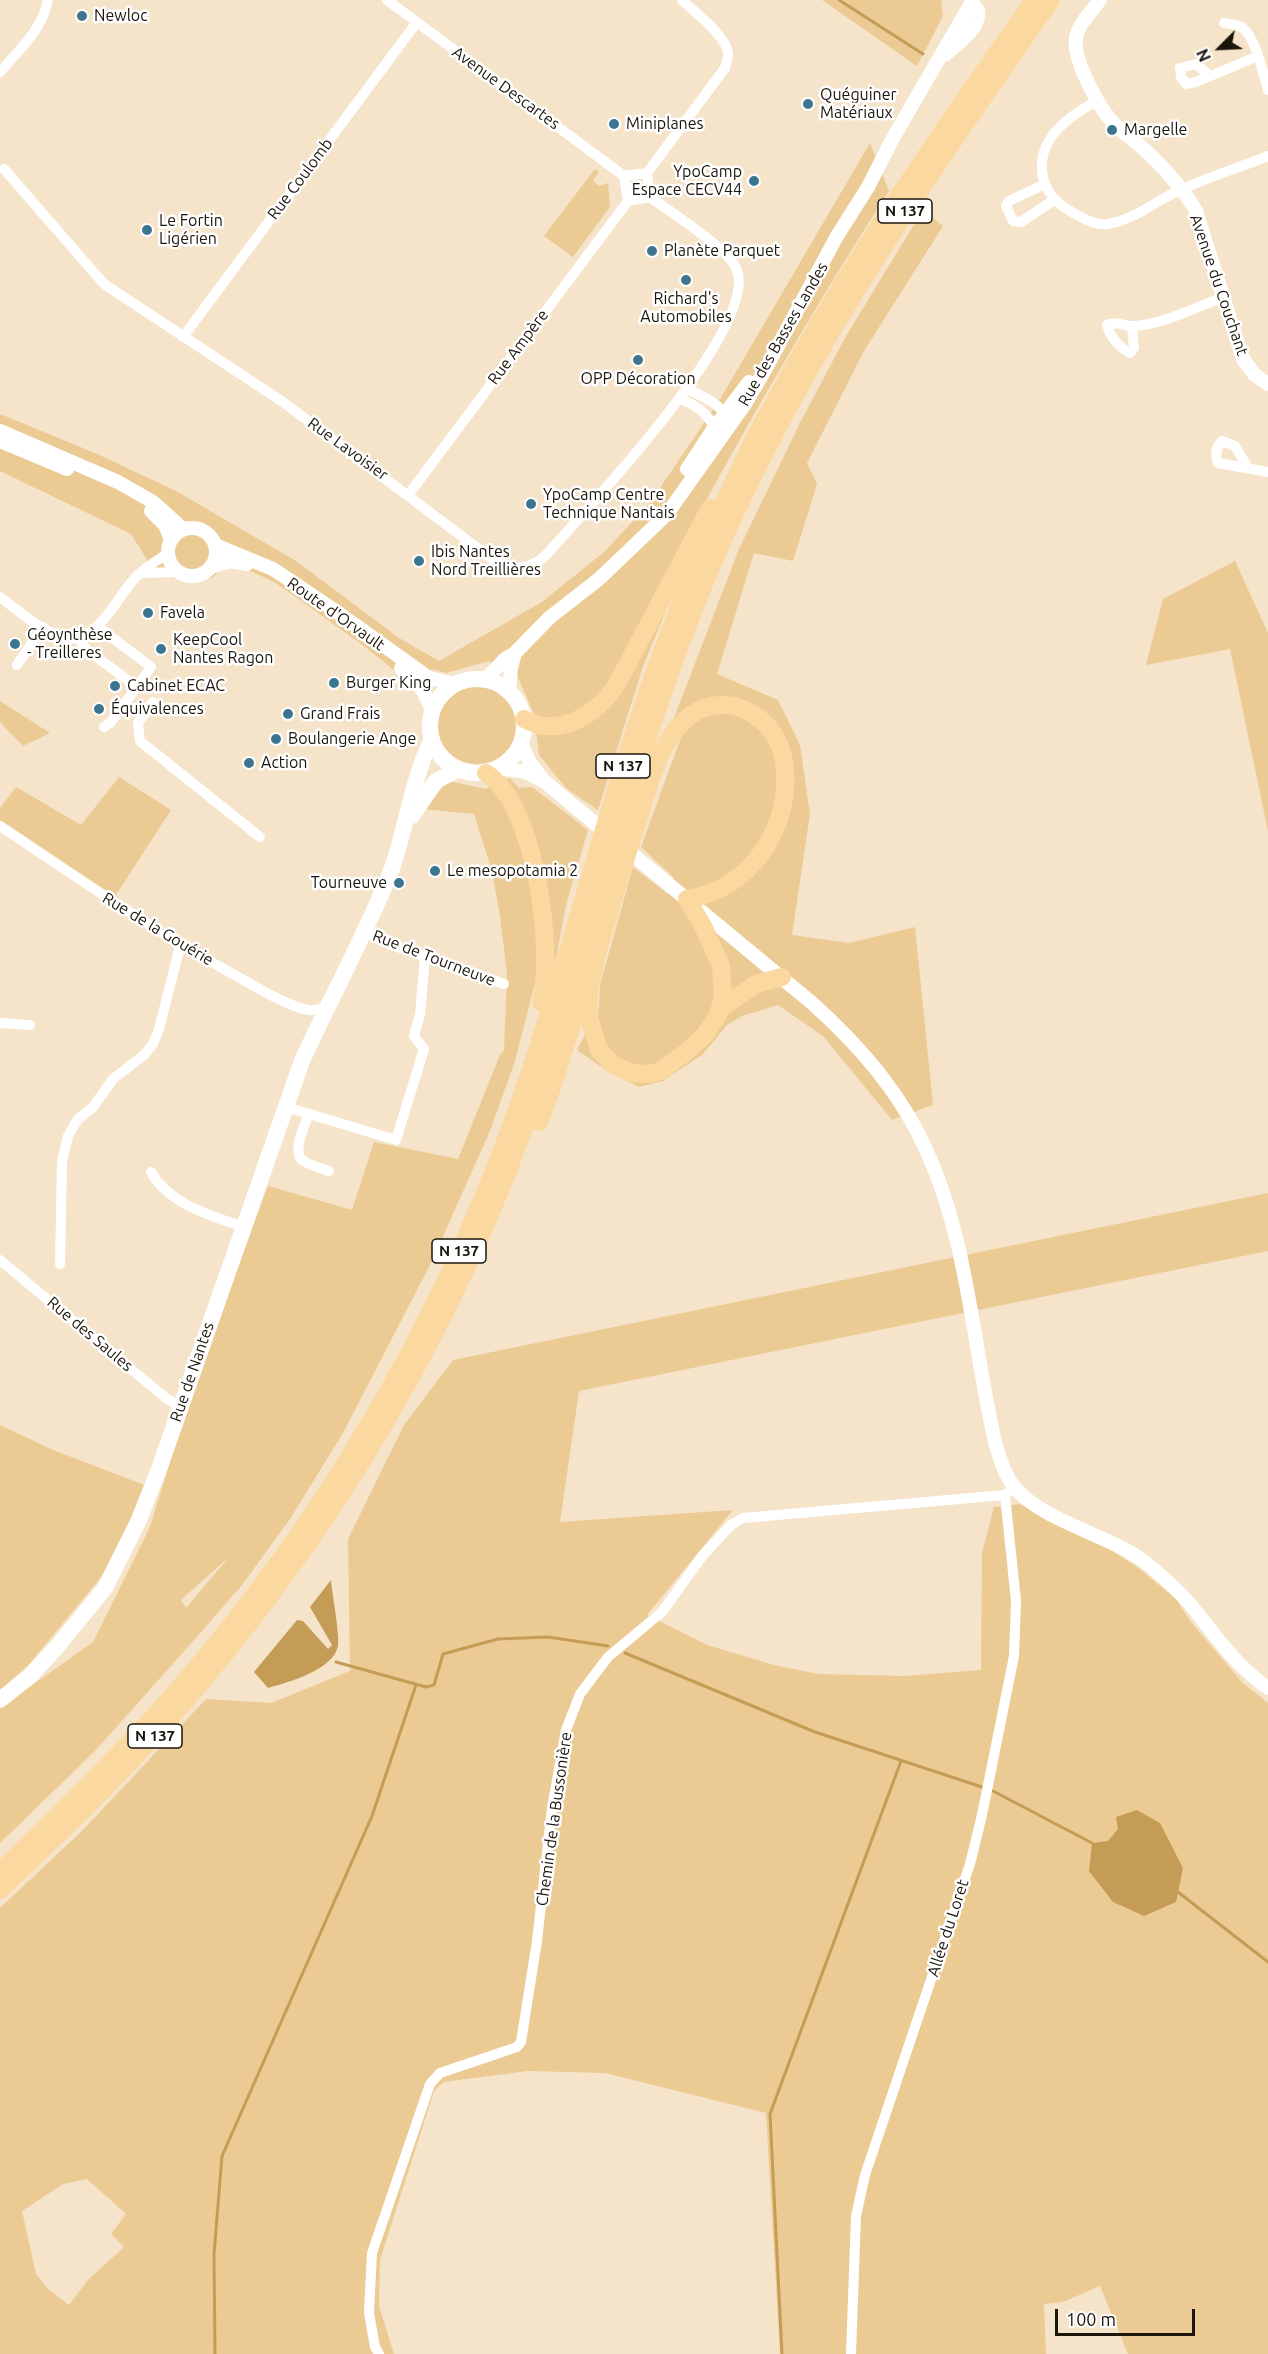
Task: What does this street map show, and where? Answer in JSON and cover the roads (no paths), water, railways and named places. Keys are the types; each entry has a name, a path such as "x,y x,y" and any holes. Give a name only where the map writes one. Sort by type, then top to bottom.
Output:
{"highway":[{"name":"N 137","path":"0,1872 93,1781 184,1683 256,1594 322,1499 389,1390 430,1312 476,1213 522,1093 610,807 651,683 690,580 750,447 854,265 927,154 1034,0"},
{"name":"N 137","path":"0,1890 154,1737 230,1649 293,1566 359,1466 408,1383 458,1285 498,1194 542,1076 674,658 752,476 828,333 914,198 1051,0"},
{"path":"524,719 539,726 564,725 589,714 604,700 617,684 738,456 750,447"},
{"path":"620,878 647,776 688,642 687,626"},
{"path":"718,705 738,706 758,717 776,737 784,764 786,788 783,806 769,841 746,870 718,891 687,900 703,926 721,966 724,988 721,1008 714,1024 705,1035 686,1053 661,1071 642,1074 613,1065 599,1050 590,1021 589,992 598,950 620,878 657,761 671,736 681,724 700,710 718,705"},
{"path":"493,771 517,816 536,873 544,919 544,990 519,1078 522,1093"},
{"path":"498,1194 511,1183 535,1131 552,1087 594,955 598,950"},
{"path":"721,1008 756,984 782,977"}],"main road":[{"path":"406,824 411,800 431,741 429,722 432,709 438,699 455,684 473,679 485,680 509,691 517,700 524,719 521,743 509,762 493,771 466,773 457,770 440,756 431,741"},
{"path":"406,824 436,781 457,770"},
{"name":"Rue de Nantes","path":"0,1700 30,1676 105,1588 138,1522 302,1061 326,1007 365,932 391,870 406,824"}],"street":[{"path":"0,72 37,30 45,14 48,0"},
{"name":"Avenue Descartes","path":"387,0 624,176"},
{"path":"650,197 628,201 624,176 646,173 725,68 729,55 720,36 682,0"},
{"name":"Avenue du Couchant","path":"1100,0 1079,28 1075,47 1078,59 1106,114 1182,189 1196,211 1243,359 1254,374 1268,384"},
{"name":"Rue des Basses Landes","path":"485,680 549,618 598,579 667,514 745,404 934,66 975,26 980,17 978,10 969,1"},
{"name":"Rue Coulomb","path":"183,337 417,22"},
{"path":"1224,22 1244,29 1258,56 1268,90"},
{"path":"1210,76 1258,56"},
{"path":"1098,100 1064,123 1053,136 1044,156 1041,170 1044,184 1054,200 1089,221 1105,225 1129,219 1182,189 1268,156"},
{"name":"Rue Lavoisier","path":"1,168 104,284 283,402 503,565 521,568 531,566 546,555 680,399"},
{"path":"646,173 650,197 726,254 733,261 739,280 736,302 728,319 680,399 697,407 714,428"},
{"path":"1044,184 1009,201 1006,206 1009,214 1013,220 1021,222 1054,200"},
{"name":"Rue Ampère","path":"409,494 628,201"},
{"path":"1132,327 1174,318 1222,298"},
{"path":"640,540 724,413 787,329"},
{"path":"687,389 718,406 726,417 710,451"},
{"path":"0,431 118,482 153,502 183,529 199,528 212,537 215,545 215,560 211,567 198,575 190,576 179,572 139,574"},
{"path":"0,441 121,492 145,506 165,525 171,563 179,572"},
{"path":"1248,468 1268,472"},
{"path":"0,597 43,627 64,638 84,638 97,626 139,574 169,547 183,529"},
{"name":"Route d'Orvault","path":"215,545 273,569 429,678 455,684"},
{"name":"Route d'Orvault","path":"211,567 230,561 249,564 284,580 408,674 422,689 432,709"},
{"path":"97,626 151,667 104,728"},
{"path":"17,665 43,627"},
{"path":"79,639 87,650 137,687"},
{"path":"509,691 515,653"},
{"path":"153,702 138,723 140,741 260,837"},
{"path":"521,743 530,762 545,782"},
{"path":"493,771 526,772 545,782 782,977 841,1029 868,1059 906,1111 928,1153 952,1222 967,1287 989,1415 1009,1491 1122,1548 1147,1564 1188,1602 1223,1647 1268,1688"},
{"name":"Rue de la Gouérie","path":"0,826 180,946 266,993 306,1009 326,1007"},
{"name":"Rue de Tourneuve","path":"365,932 389,944 504,984"},
{"path":"60,1264 62,1162 68,1136 78,1119 93,1107 113,1079 144,1055 153,1044 159,1029 180,946"},
{"path":"286,1107 396,1140 424,1049 414,1036 420,1014 425,957"},
{"path":"0,1023 30,1025"},
{"path":"309,1114 298,1149 300,1156 303,1161 329,1171"},
{"path":"150,1172 159,1186 186,1205 243,1227"},
{"name":"Rue des Saules","path":"0,1260 167,1399 180,1406"},
{"name":"Chemin de la Bussonière","path":"379,2354 375,2347 369,2313 372,2253 430,2084 440,2073 517,2047 522,2042 537,1941 552,1808 566,1730 580,1694 608,1657 662,1612 703,1555 731,1525 743,1518 1009,1491"},
{"name":"Allée du Loret","path":"851,2354 855,2226 865,2175 970,1864 987,1794 1014,1656 1016,1601 1009,1491"}],"waterway":[{"path":"839,0 923,54"},
{"path":"336,1662 426,1687 434,1685 443,1654 498,1639 548,1637 608,1646"},
{"path":"625,1653 815,1732 982,1787"},
{"path":"215,2354 214,2254 222,2156 372,1816 416,1685"},
{"path":"782,2354 770,2114 901,1761"},
{"path":"993,1791 1092,1843"},
{"path":"1178,1892 1268,1962"}],"place":[{"name":"Newloc","path":"82,16"},
{"name":"Quéguiner Matériaux","path":"808,104"},
{"name":"Miniplanes","path":"614,124"},
{"name":"Margelle","path":"1112,130"},
{"name":"YpoCamp Espace CECV44","path":"754,181"},
{"name":"Le Fortin Ligérien","path":"147,230"},
{"name":"Planète Parquet","path":"652,251"},
{"name":"Richard's Automobiles","path":"686,280"},
{"name":"OPP Décoration","path":"638,360"},
{"name":"YpoCamp Centre Technique Nantais","path":"531,504"},
{"name":"Ibis Nantes Nord Treillières","path":"419,561"},
{"name":"Favela","path":"148,613"},
{"name":"Géoynthèse - Treilleres","path":"15,644"},
{"name":"KeepCool Nantes Ragon","path":"161,649"},
{"name":"Burger King","path":"334,683"},
{"name":"Cabinet ECAC","path":"115,686"},
{"name":"Équivalences","path":"99,709"},
{"name":"Grand Frais","path":"288,714"},
{"name":"Boulangerie Ange","path":"276,739"},
{"name":"Action","path":"249,763"},
{"name":"Le mesopotamia 2","path":"435,871"},
{"name":"Tourneuve","path":"399,883"}]}
